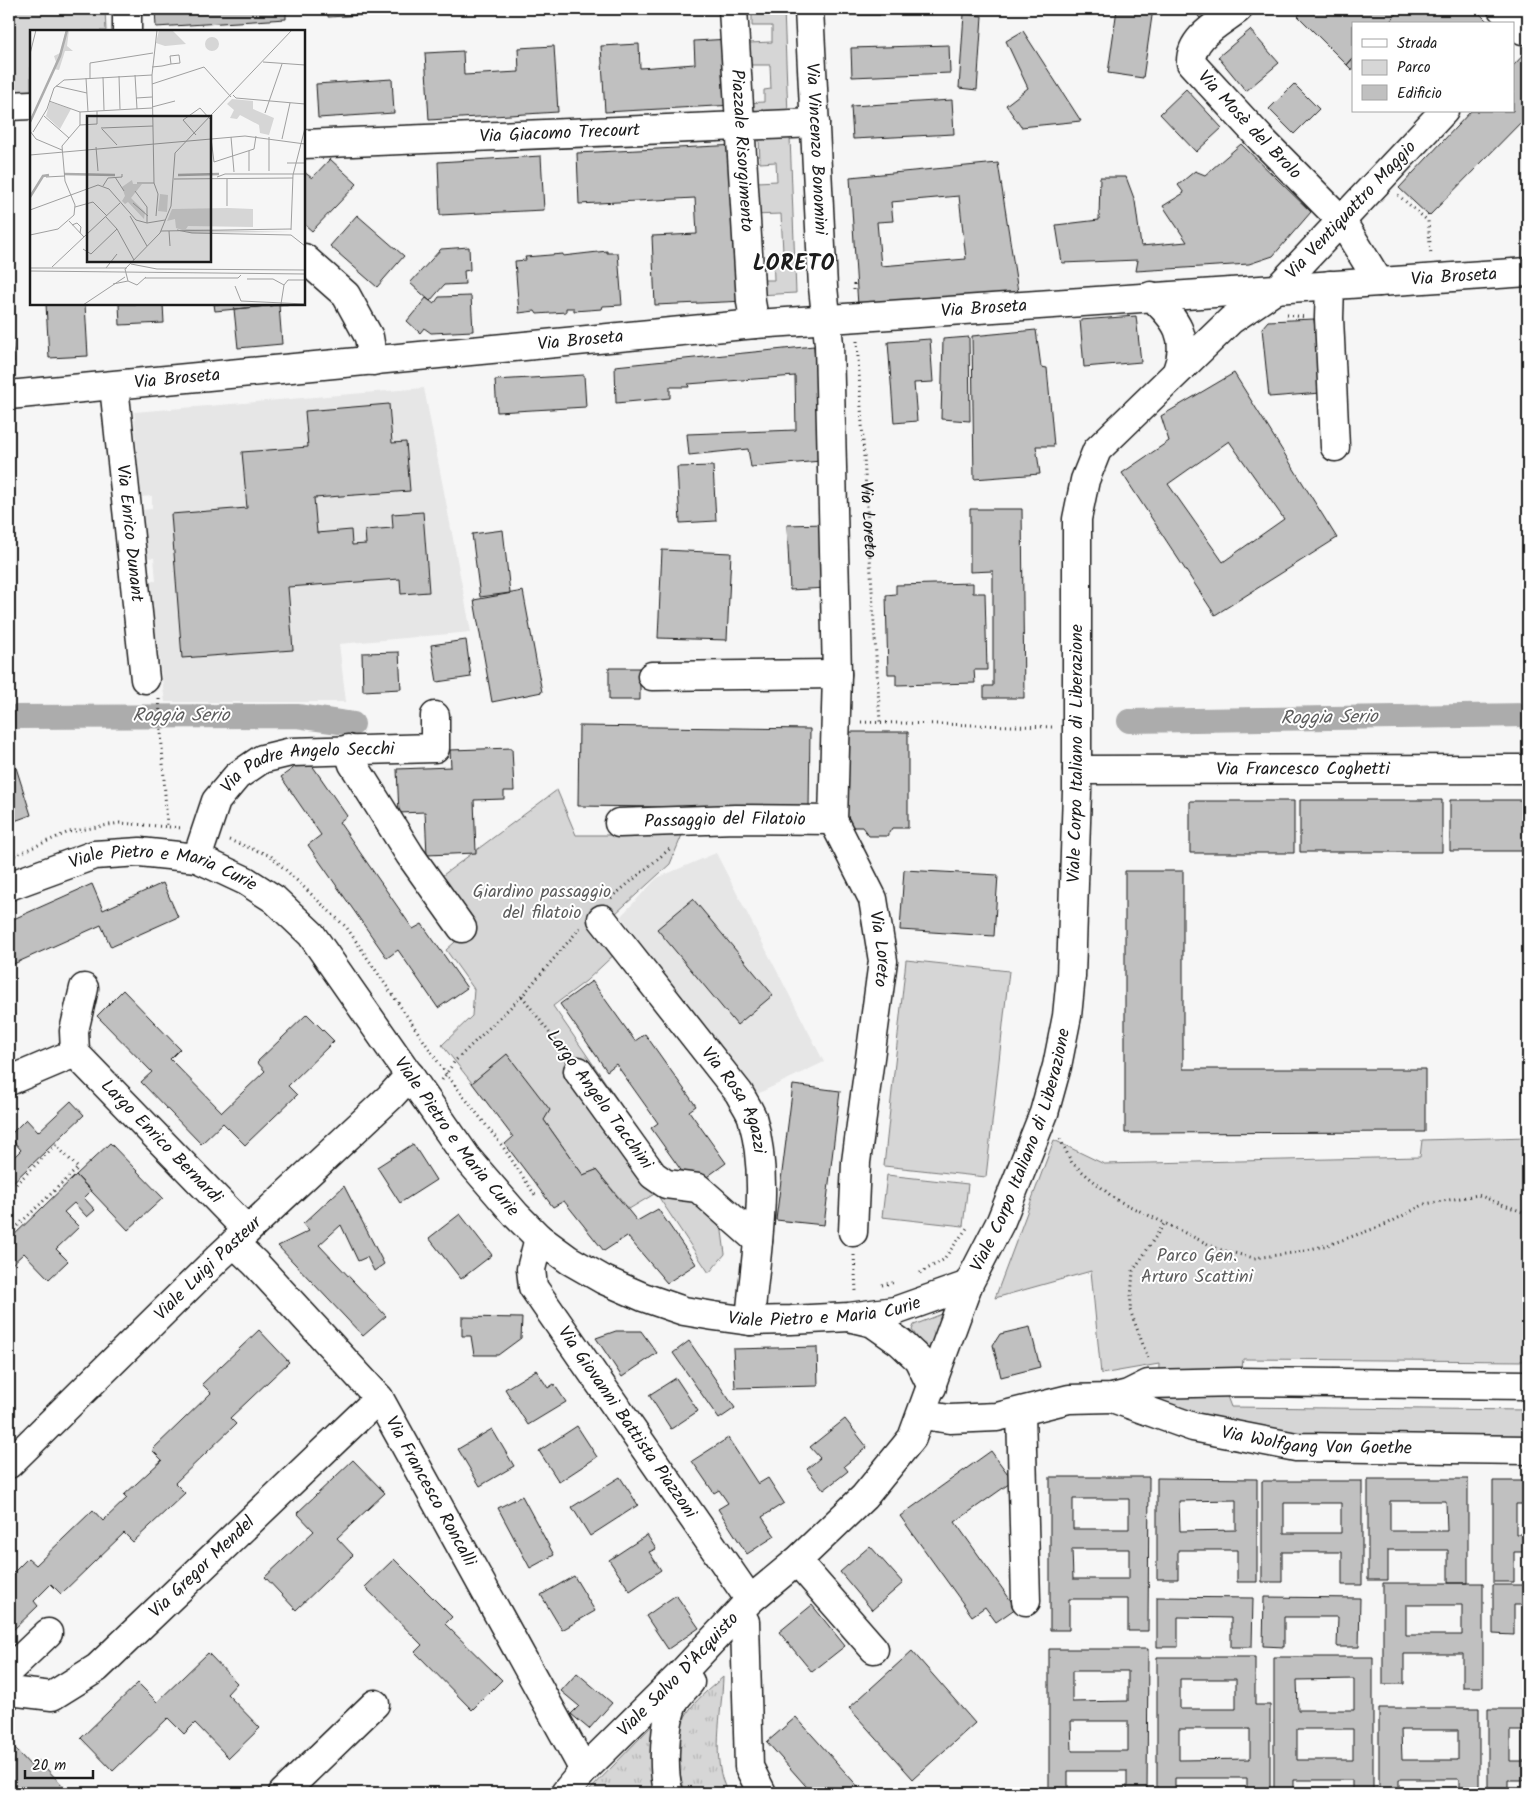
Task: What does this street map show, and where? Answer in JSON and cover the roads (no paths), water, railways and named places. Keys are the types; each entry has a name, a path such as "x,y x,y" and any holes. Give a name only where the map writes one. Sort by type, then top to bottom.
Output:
{"street":[{"path":"127,9 127,30"},
{"name":"Piazzale Risorgimento","path":"733,9 751,302 755,324"},
{"name":"Via Vincenzo Bonomini","path":"809,9 826,319"},
{"name":"Via Mosè del Brolo","path":"1238,9 1196,42 1191,53 1191,63 1263,141 1341,220"},
{"path":"1502,9 1514,22"},
{"path":"9,106 30,105"},
{"name":"Via Ventiquattro Maggio","path":"1278,288 1443,112"},
{"name":"Via Giacomo Trecourt","path":"305,144 815,122"},
{"path":"1341,220 1379,282"},
{"path":"305,259 346,295 369,337 373,361"},
{"name":"Via Broseta","path":"9,395 755,324 1528,272"},
{"path":"1330,285 1329,318 1335,447"},
{"name":"Viale Corpo Italiano di Liberazione","path":"932,1387 968,1285 1001,1221 1044,1113 1062,1041 1071,976 1077,770 1077,519 1085,480 1097,450 1231,320 1278,288"},
{"path":"1151,296 1166,310 1181,331 1181,360 1177,371"},
{"name":"Via Loreto","path":"826,319 829,344 837,674 833,820 873,899 883,961 856,1162 853,1232"},
{"name":"Via Enrico Dunant","path":"114,386 145,679"},
{"path":"652,676 837,674"},
{"name":"Via Padre Angelo Secchi","path":"197,858 216,801 237,776 262,759 291,752 436,748 435,716"},
{"path":"348,749 353,764 410,855 462,928"},
{"name":"Via Francesco Coghetti","path":"1077,770 1528,769"},
{"name":"Passaggio del Filatoio","path":"618,823 735,819 833,820"},
{"name":"Viale Pietro e Maria Curie","path":"9,886 94,855 140,852 197,858 246,881 274,899 311,934 467,1158 516,1214 539,1238 569,1260 604,1280 643,1297 684,1311 750,1321 849,1318 895,1311 968,1285"},
{"name":"Via Rosa Agazzi","path":"602,919 739,1093 751,1116 757,1145 761,1200 750,1321"},
{"path":"9,1081 75,1053 74,1031 84,988"},
{"name":"Largo Enrico Bernardi","path":"75,1053 241,1236"},
{"name":"Largo Angelo Tacchini","path":"578,1071 653,1175 666,1184 698,1188 758,1240"},
{"name":"Viale Luigi Pasteur","path":"9,1464 241,1236 390,1097 410,1075"},
{"name":"Via Francesco Roncalli","path":"241,1236 255,1263 379,1398 584,1770"},
{"name":"Via Giovanni Battista Piazzoni","path":"539,1238 531,1269 533,1287 747,1611"},
{"path":"849,1318 874,1323 900,1342 918,1359 932,1387"},
{"name":"Via Wolfgang Von Goethe","path":"922,1415 954,1419 997,1417 1070,1399 1112,1398 1128,1394 1148,1384 1238,1382 1528,1385"},
{"name":"Viale Salvo D'Acquisto","path":"565,1793 584,1770 864,1497 912,1438 932,1387"},
{"name":"Via Gregor Mendel","path":"9,1691 52,1696 97,1668 379,1398"},
{"name":"Via Wolfgang Von Goethe","path":"1112,1398 1193,1427 1296,1447 1528,1450"},
{"path":"1021,1412 1026,1600"},
{"path":"797,1561 874,1649"},
{"path":"669,1793 665,1782 664,1759 671,1711 676,1699 747,1611"},
{"path":"747,1611 749,1767 762,1793"},
{"path":"9,1670 48,1633"},
{"path":"283,1793 375,1704"}],"waterway":[{"name":"Roggia Serio","path":"1129,721 1528,715"},
{"name":"Roggia Serio","path":"9,717 297,716 353,724"}],"district":[{"name":"LORETO","path":"794,264"}],"park label":[{"name":"Giardino passaggio del filatoio","path":"542,902"},
{"name":"Parco Gen. Arturo Scattini","path":"1197,1266"}]}
